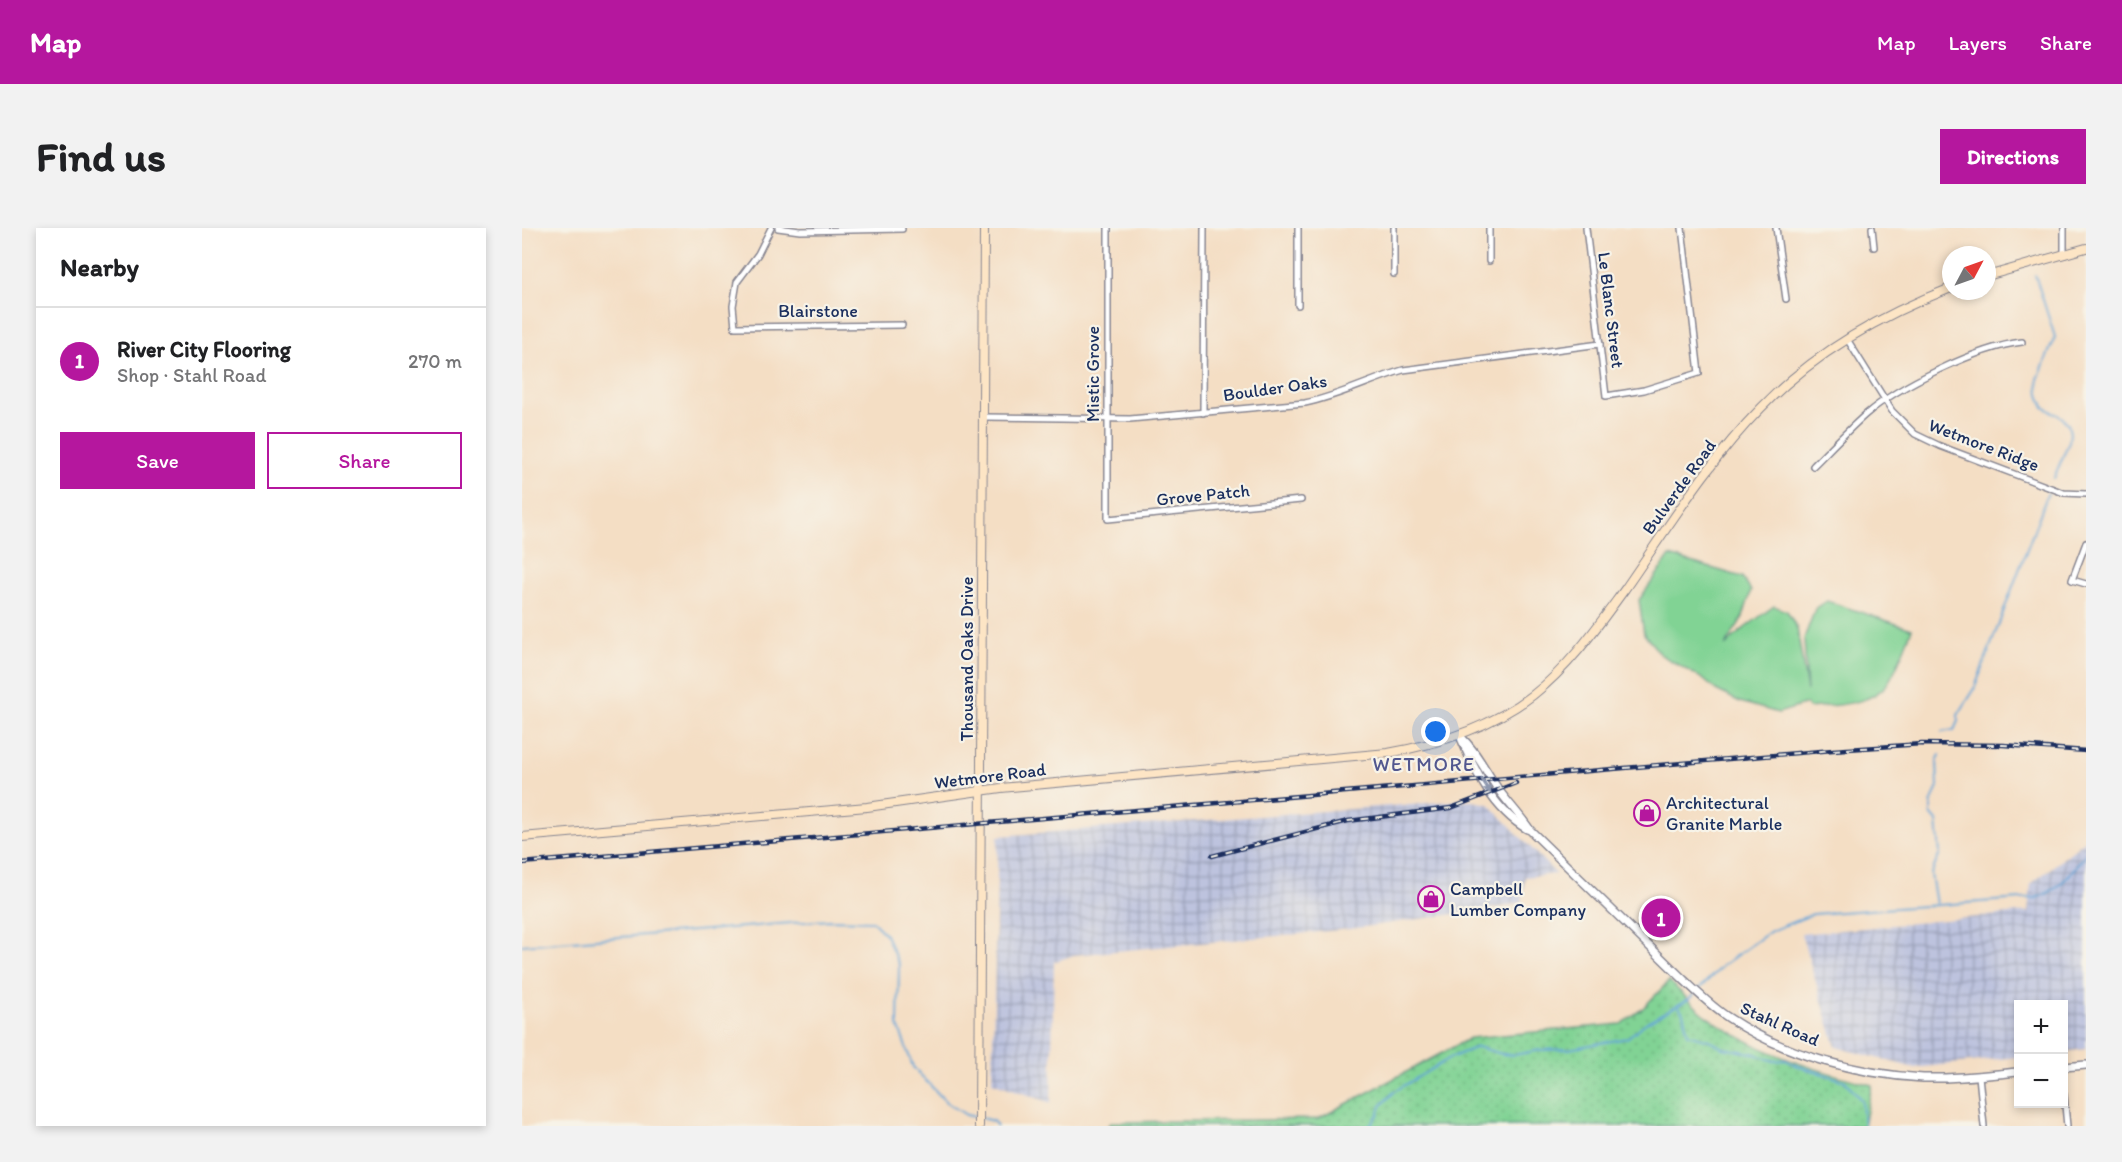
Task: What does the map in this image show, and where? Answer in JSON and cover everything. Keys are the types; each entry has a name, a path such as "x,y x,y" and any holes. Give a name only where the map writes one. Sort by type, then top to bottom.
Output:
{"main road":[{"name":"Thousand Oaks Drive","path":"979,1126 984,228"},
{"path":"1996,274 2086,248"},
{"name":"Bulverde Road","path":"1459,735 1517,706 1573,659 1726,447 1761,408 1787,384 1847,339 1878,321 1942,292"},
{"name":"Wetmore Road","path":"522,837 867,807 981,790 1388,753 1424,746 1459,735"}],"street":[{"name":"Blairstone","path":"771,228 758,254 738,282 733,306 735,327 902,325"},
{"path":"778,228 800,231 902,229"},
{"name":"Mistic Grove","path":"1108,228 1108,519"},
{"path":"1203,413 1204,228"},
{"path":"1298,228 1298,305"},
{"path":"1394,228 1394,274"},
{"path":"1489,228 1489,261"},
{"name":"Le Blanc Street","path":"1586,228 1606,396 1644,390 1698,373 1682,228"},
{"path":"1776,228 1786,299"},
{"path":"1872,228 1874,248"},
{"path":"2064,228 2064,255"},
{"name":"Wetmore Ridge","path":"1847,339 1892,411 1910,430 1928,441 2064,493 2086,494"},
{"path":"1813,466 1865,415 1925,376 2002,346 2022,342"},
{"name":"Boulder Oaks","path":"984,417 1107,419 1203,413 1320,400 1379,377 1428,365 1600,344"},
{"name":"Grove Patch","path":"1108,519 1300,500"},
{"path":"2086,543 2072,580 2086,584"},
{"name":"Stahl Road","path":"1459,735 1469,758 1490,793 1514,821 1530,830 1683,980 1709,1004 1732,1020 1761,1037 1801,1053 1838,1064 1914,1077 1979,1076 2014,1072"},
{"path":"2068,1067 2086,1065"},
{"path":"1979,1076 1984,1126"},
{"path":"2065,1108 2067,1126"}],"shaded area":[{"path":"1467,800 1489,804 1556,874 1525,877 1522,902 1503,907 1350,929 1074,955 1054,962 1051,1103 992,1082 998,836"},
{"path":"2086,840 2086,1049 2068,1051 2068,1000 2014,1000 2014,1057 1914,1068 1836,1047 1801,934 2028,912 2031,884"}],"green space":[{"path":"1670,556 1742,577 1751,591 1743,617 1725,646 1774,606 1787,611 1797,628 1807,691 1804,639 1815,609 1827,601 1912,629 1891,678 1880,691 1871,697 1839,705 1808,708 1807,704 1778,713 1740,702 1716,690 1703,679 1661,655 1644,634 1639,600"},
{"path":"1669,981 1703,1013 1722,1027 1763,1049 1805,1065 1872,1085 1864,1126 1108,1126 1112,1122 1318,1119 1470,1038 1621,1024 1643,1008"}],"waterway":[{"path":"2035,275 2055,337 2038,379 2039,395 2044,407 2063,418 2068,424 2070,433 2069,442 2054,478"},
{"path":"1942,732 1954,730 1958,715 1974,690 2048,493"},
{"path":"1936,904 1931,874 1940,854 1937,821 1931,814 1931,804 1938,786 1937,761 1940,755"},
{"path":"1369,1126 1378,1115 1381,1106 1395,1091 1450,1058 1477,1047 1514,1055 1540,1050 1569,1049 1627,1038 1647,1022 1689,999 1723,965 1771,931 1813,914 2036,898 2059,886 2086,854"},
{"path":"522,945 829,920 872,921 886,935 899,965 898,1025 913,1067 946,1102 966,1115 976,1117"},
{"path":"1678,1005 1683,1013 1688,1034 1709,1040 1723,1048 1752,1053 1774,1061 1786,1060 1845,1081 1862,1101 1864,1126"},
{"path":"981,1118 993,1121 997,1126"}],"railway":[{"path":"522,863 1833,750 1922,744 2003,745 2086,751"},
{"path":"1212,856 1348,821 1451,808 1516,783"}],"place":[{"name":"Architectural Granite Marble","path":"1647,813"},
{"name":"Campbell Lumber Company","path":"1431,899"},
{"name":"River City Flooring","path":"1661,918"}],"district":[{"name":"WETMORE","path":"1424,764"}]}
